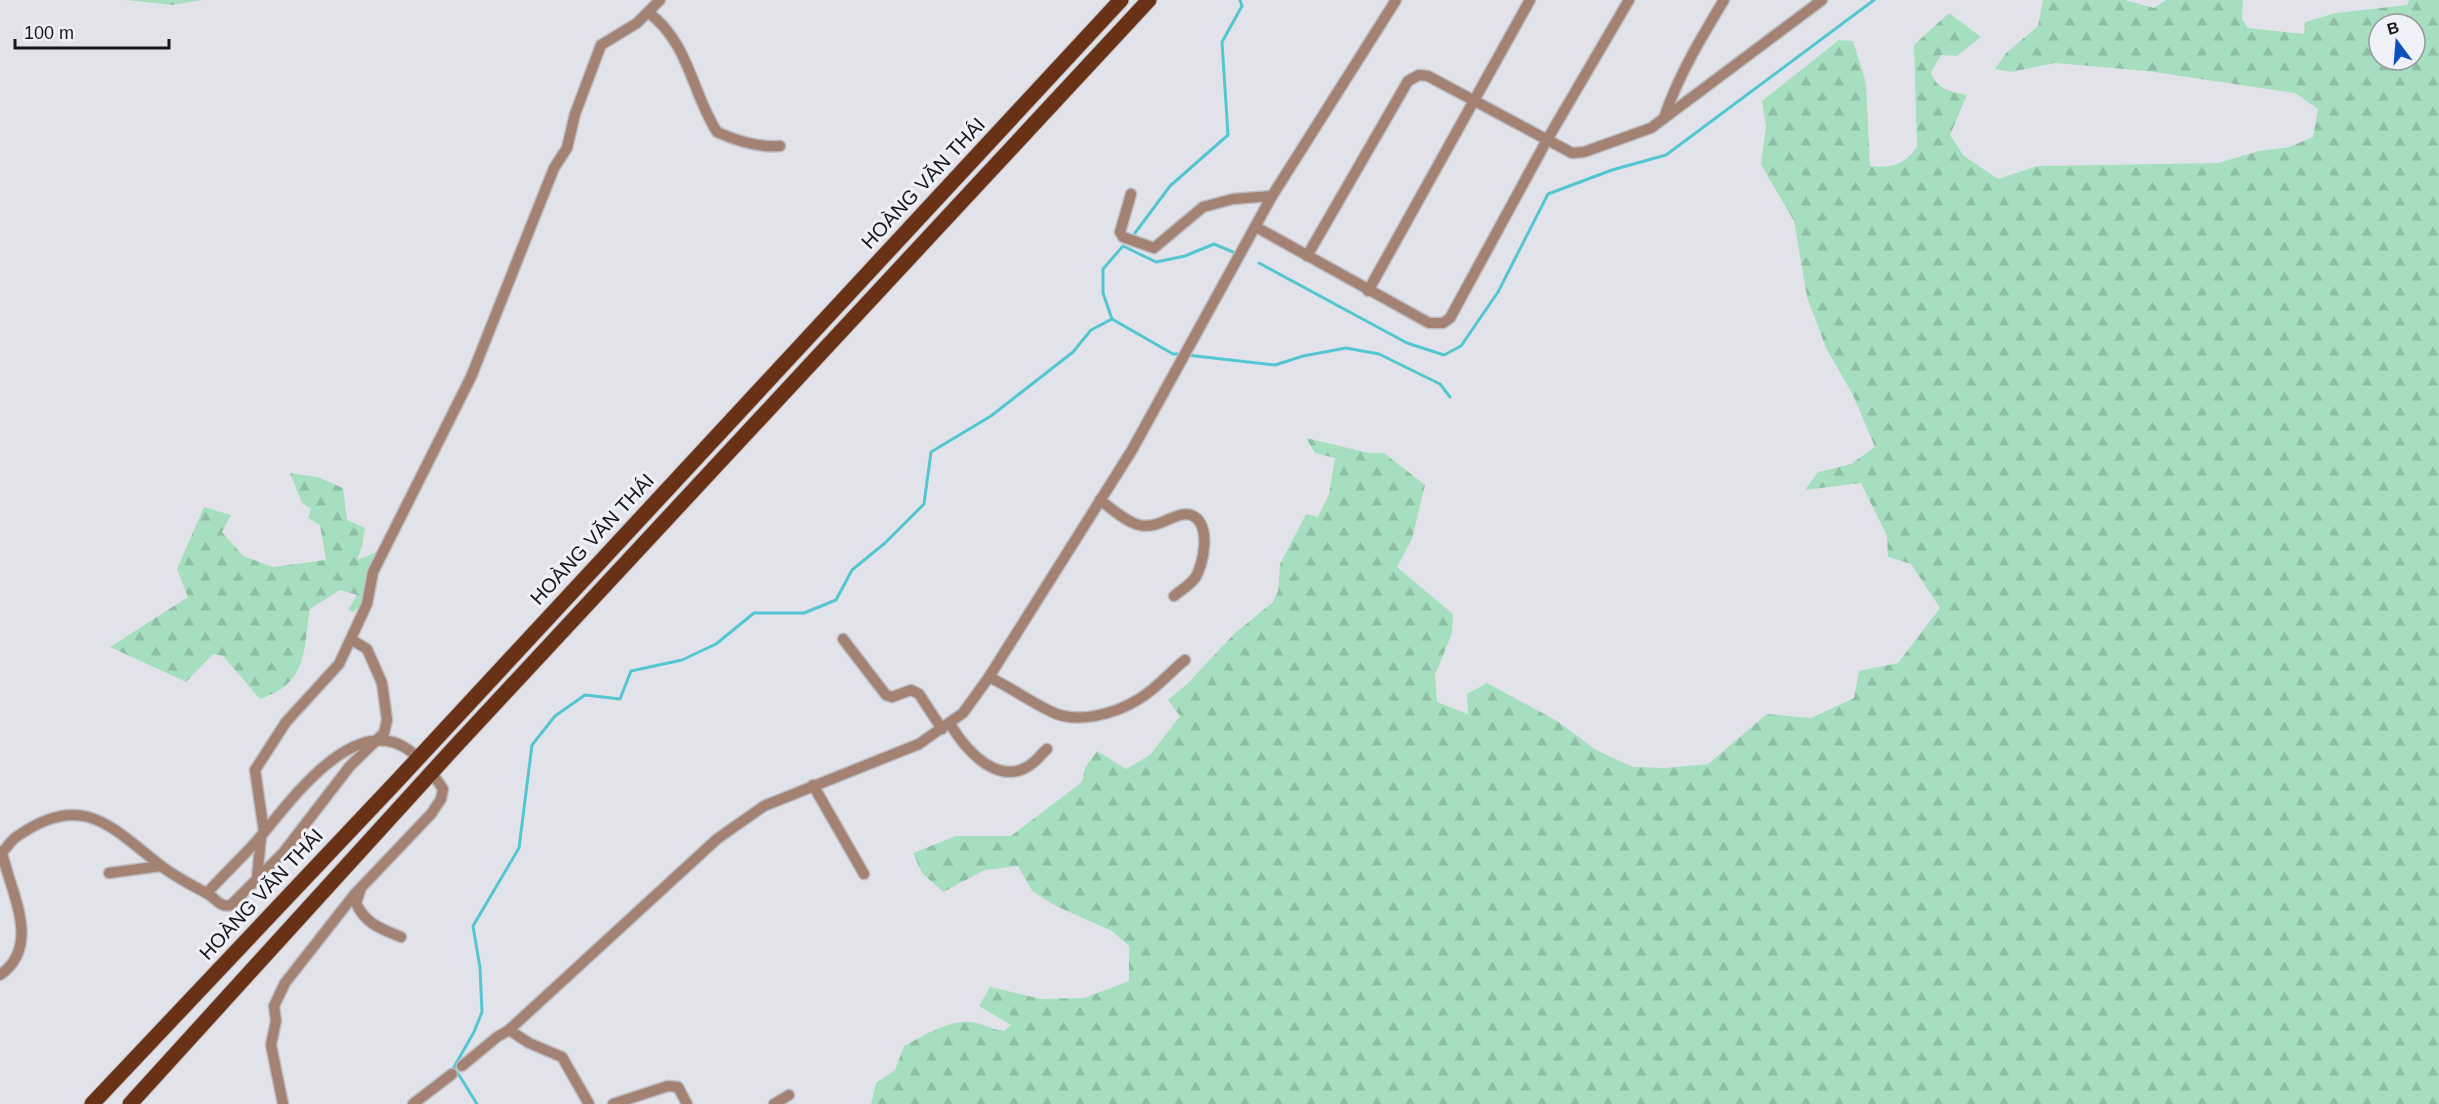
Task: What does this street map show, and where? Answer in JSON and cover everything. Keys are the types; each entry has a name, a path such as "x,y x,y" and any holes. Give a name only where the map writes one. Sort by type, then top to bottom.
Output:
{"main road":[{"name":"HOÀNG VĂN THÁI","path":"92,1104 1122,0"},
{"name":"HOÀNG VĂN THÁI","path":"130,1104 432,773 1149,0"},
{"path":"417,757 432,773"}],"street":[{"path":"257,878 262,834 255,770 286,722 334,672 352,640 367,604 373,572 471,377 554,168 567,148 575,114 601,45 649,13 660,0"},
{"path":"462,1066 497,1036 509,1030 717,839 764,806 919,744 963,712 989,676 1132,450 1272,196 1396,0"},
{"path":"1368,291 1530,0"},
{"path":"1256,226 1368,291 1429,323 1443,323 1450,318 1548,140 1629,0"},
{"path":"1664,118 1692,54 1724,0"},
{"path":"1307,256 1408,81 1419,75 1428,76 1572,153 1584,152 1651,128 1822,0"},
{"path":"649,13 663,24 681,51 717,132 744,143 769,147 780,146"},
{"path":"1131,194 1120,231 1123,237 1154,248 1203,207 1233,199 1272,196"},
{"path":"1100,500 1137,525 1159,526 1176,516 1191,515 1200,522 1204,533 1203,546 1195,579 1174,596"},
{"path":"843,639 886,695 892,697 911,690 919,694 969,749 1000,773 1019,771 1034,763 1047,749"},
{"path":"207,894 310,777 348,750 384,733 387,720 382,683 367,649 352,640"},
{"path":"989,676 1050,711 1065,717 1090,717 1121,708 1141,698 1185,660"},
{"path":"375,739 400,744 417,757"},
{"path":"0,975 20,956 22,935 1,854 7,844 18,835 43,821 77,816 94,817 119,830 161,866 221,904 231,905 283,853 350,766 375,739"},
{"path":"283,1104 271,1045 276,1021 274,1006 285,983 370,876 431,814 441,800 443,789 432,773"},
{"path":"813,785 864,874"},
{"path":"109,873 161,866"},
{"path":"370,876 356,903 360,913 370,923 401,937"},
{"path":"509,1030 538,1048 562,1057 589,1104"},
{"path":"413,1104 452,1074"},
{"path":"613,1104 668,1086 678,1087 687,1104"},
{"path":"774,1104 789,1095"}],"green space":[{"path":"126,0 202,0 172,5"},
{"path":"2043,0 2125,0 2154,8 2166,0 2243,0 2242,19 2248,28 2304,34 2305,22 2336,13 2407,5 2409,0 2439,0 2439,1104 871,1104 876,1083 895,1070 904,1046 936,1029 954,1023 972,1022 1004,1031 1011,1025 979,1006 990,987 1041,999 1084,998 1129,981 1129,946 1112,931 1058,907 1033,892 1018,866 985,870 943,892 922,873 913,853 956,836 1011,836 1082,782 1085,768 1097,751 1126,769 1150,755 1180,716 1168,700 1187,684 1234,634 1273,602 1278,591 1280,564 1306,514 1318,517 1329,494 1335,458 1315,453 1306,438 1369,453 1384,453 1425,485 1412,539 1397,567 1453,614 1452,633 1435,675 1437,702 1468,714 1467,694 1487,683 1557,721 1596,750 1633,767 1665,768 1708,764 1767,714 1811,718 1854,698 1859,671 1898,663 1940,608 1911,564 1888,557 1887,536 1861,483 1805,490 1818,472 1851,464 1875,447 1853,395 1826,348 1807,297 1794,221 1761,165 1766,126 1762,101 1839,40 1853,41 1866,83 1870,166 1885,167 1897,164 1908,158 1917,147 1914,45 1949,13 1981,37 1957,56 1941,55 1931,72 1940,86 1949,91 1967,95 1950,135 1964,156 1998,179 2037,166 2218,163 2259,151 2289,147 2313,137 2318,109 2295,93 2147,71 2055,63 2011,72 1995,69 2006,53 2038,26"},
{"path":"290,473 318,477 343,488 347,520 365,528 357,560 379,551 371,592 361,606 353,612 348,610 357,595 340,590 310,609 304,652 295,675 287,684 260,699 223,656 213,654 186,682 110,647 188,597 177,569 204,507 231,515 222,532 243,556 273,567 326,560 320,525 308,518 311,509 302,503"}],"waterway":[{"path":"1135,233 1170,186 1228,135 1222,42 1242,6 1240,0"},
{"path":"1259,263 1407,343 1444,355 1461,346 1498,292 1548,194 1612,170 1666,155 1874,0"},
{"path":"1180,354 1173,354 1112,319 1103,293 1103,269 1123,246 1156,262 1185,256 1214,244 1233,252"},
{"path":"477,1104 454,1067 474,1032 482,1012 480,968 473,926 519,848 532,745 555,716 585,695 620,699 631,671 682,660 716,644 754,613 804,613 836,600 852,570 885,543 924,504 931,452 991,416 1073,352 1091,330 1112,319"},
{"path":"1187,355 1275,365 1303,356 1346,348 1379,354 1440,384 1450,397"}]}
